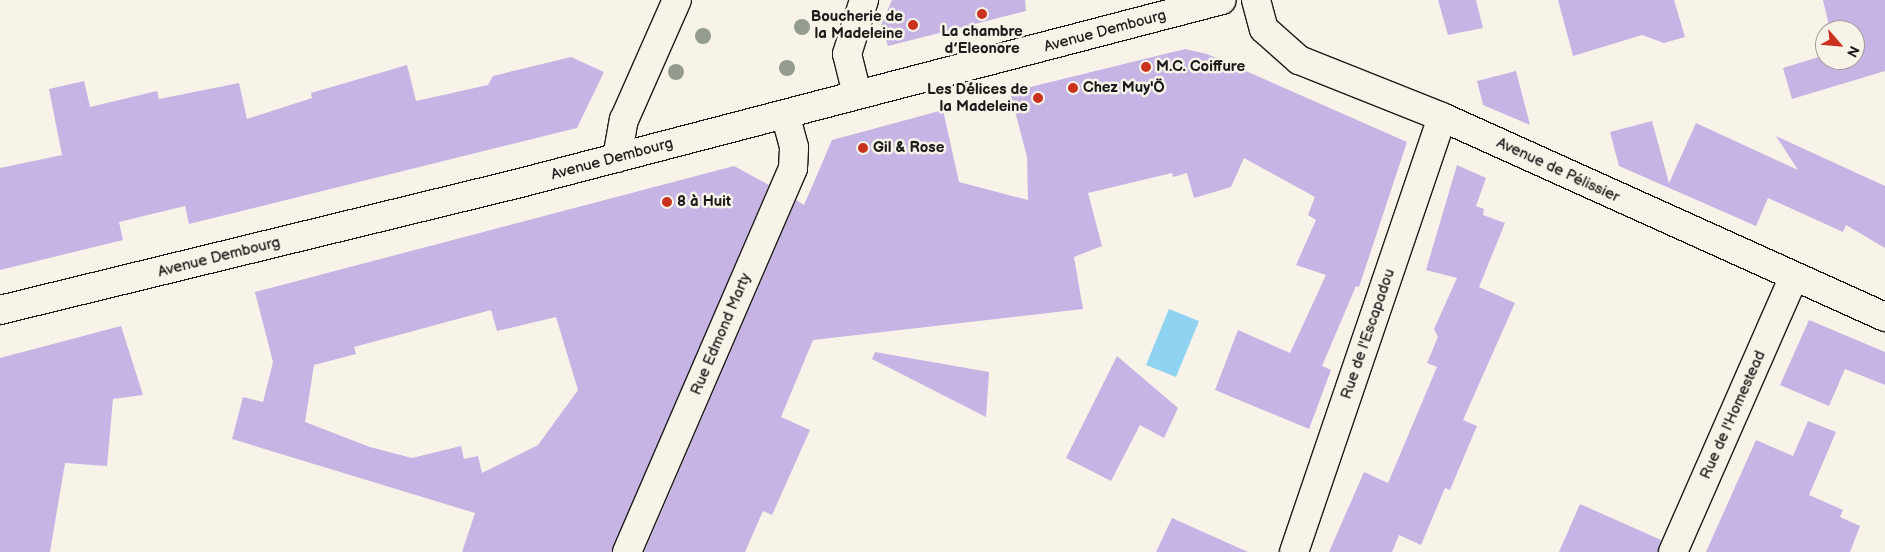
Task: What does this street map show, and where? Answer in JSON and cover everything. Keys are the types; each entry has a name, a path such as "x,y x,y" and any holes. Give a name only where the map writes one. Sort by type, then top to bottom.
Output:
{"street":[{"path":"617,158 624,120 677,0"},
{"path":"857,94 847,54 864,0"},
{"name":"Avenue Dembourg","path":"0,310 617,158 785,114 1168,6 1222,0"},
{"name":"Avenue de Pélissier","path":"1256,0 1264,29 1300,60 1442,117 1885,317"},
{"name":"Rue Edmond Marty","path":"627,552 793,168 794,147 785,114"},
{"name":"Rue de l'Escapadou","path":"1294,552 1442,117"},
{"name":"Rue de l'Homestead","path":"1673,552 1794,277"}],"water":[{"path":"1169,309 1199,321 1176,377 1146,365"}],"building":[{"path":"892,0 1025,0 1026,11 888,46 881,25"},
{"path":"1438,0 1476,0 1483,28 1448,35"},
{"path":"1558,0 1674,0 1685,37 1664,43 1642,35 1573,56"},
{"path":"1823,0 1885,0 1885,71 1792,99 1783,68 1815,58 1815,70 1865,70 1865,20 1828,20"},
{"path":"1185,49 1207,54 1407,142 1359,287 1356,286 1322,366 1331,370 1309,429 1215,390 1238,330 1290,353 1326,275 1296,265 1316,220 1308,215 1315,197 1244,158 1231,187 1194,198 1187,173 1173,177 1172,173 1088,193 1102,246 1074,257 1083,309 813,340 781,417 810,430 772,515 763,511 745,552 644,552 796,200 804,205 832,140 943,110 959,182 1028,200 1027,157 1010,92"},
{"path":"571,57 604,72 577,128 189,224 185,206 119,222 123,240 0,270 0,168 62,155 49,89 84,81 90,107 157,91 159,99 239,83 247,119 312,98 311,93 407,65 416,101 488,85 493,76"},
{"path":"1516,71 1530,125 1483,105 1477,81"},
{"path":"1652,121 1669,183 1696,123 1798,170 1776,136 1885,186 1885,248 1846,225 1843,232 1768,198 1756,226 1619,166 1610,132"},
{"path":"1457,165 1486,178 1476,206 1484,209 1483,215 1505,223 1479,287 1515,303 1463,420 1477,426 1450,490 1445,488 1421,545 1399,535 1392,552 1329,552 1364,472 1388,483 1437,367 1427,363 1438,337 1434,329 1457,278 1426,270"},
{"path":"734,166 769,185 612,552 462,552 475,513 232,439 243,397 263,402 273,362 255,292","holes":["491,310 497,331 556,317 578,390 538,445 482,473 478,456 464,459 461,446 412,458 370,447 305,422 314,365 356,354 354,347"]},
{"path":"1809,320 1885,352 1885,385 1845,369 1829,406 1780,385"},
{"path":"121,326 143,395 113,399 107,466 65,463 50,552 0,552 0,358"},
{"path":"875,352 989,372 986,417 872,359"},
{"path":"1117,356 1178,408 1164,438 1140,425 1111,481 1066,458"},
{"path":"1808,421 1836,432 1809,495 1843,510 1840,517 1860,526 1850,552 1706,552 1756,440 1793,456"},
{"path":"1580,504 1661,540 1658,552 1559,552"},
{"path":"1172,518 1248,552 1156,552"}],"place":[{"name":"La chambre d’Eleonore","path":"982,14"},
{"name":"Boucherie de la Madeleine","path":"913,25"},
{"name":"M.C. Coiffure","path":"1146,67"},
{"name":"Chez Muy'Ö","path":"1073,88"},
{"name":"Les Délices de la Madeleine","path":"1038,98"},
{"name":"Gil & Rose","path":"863,148"},
{"name":"8 à Huit","path":"667,202"}]}
